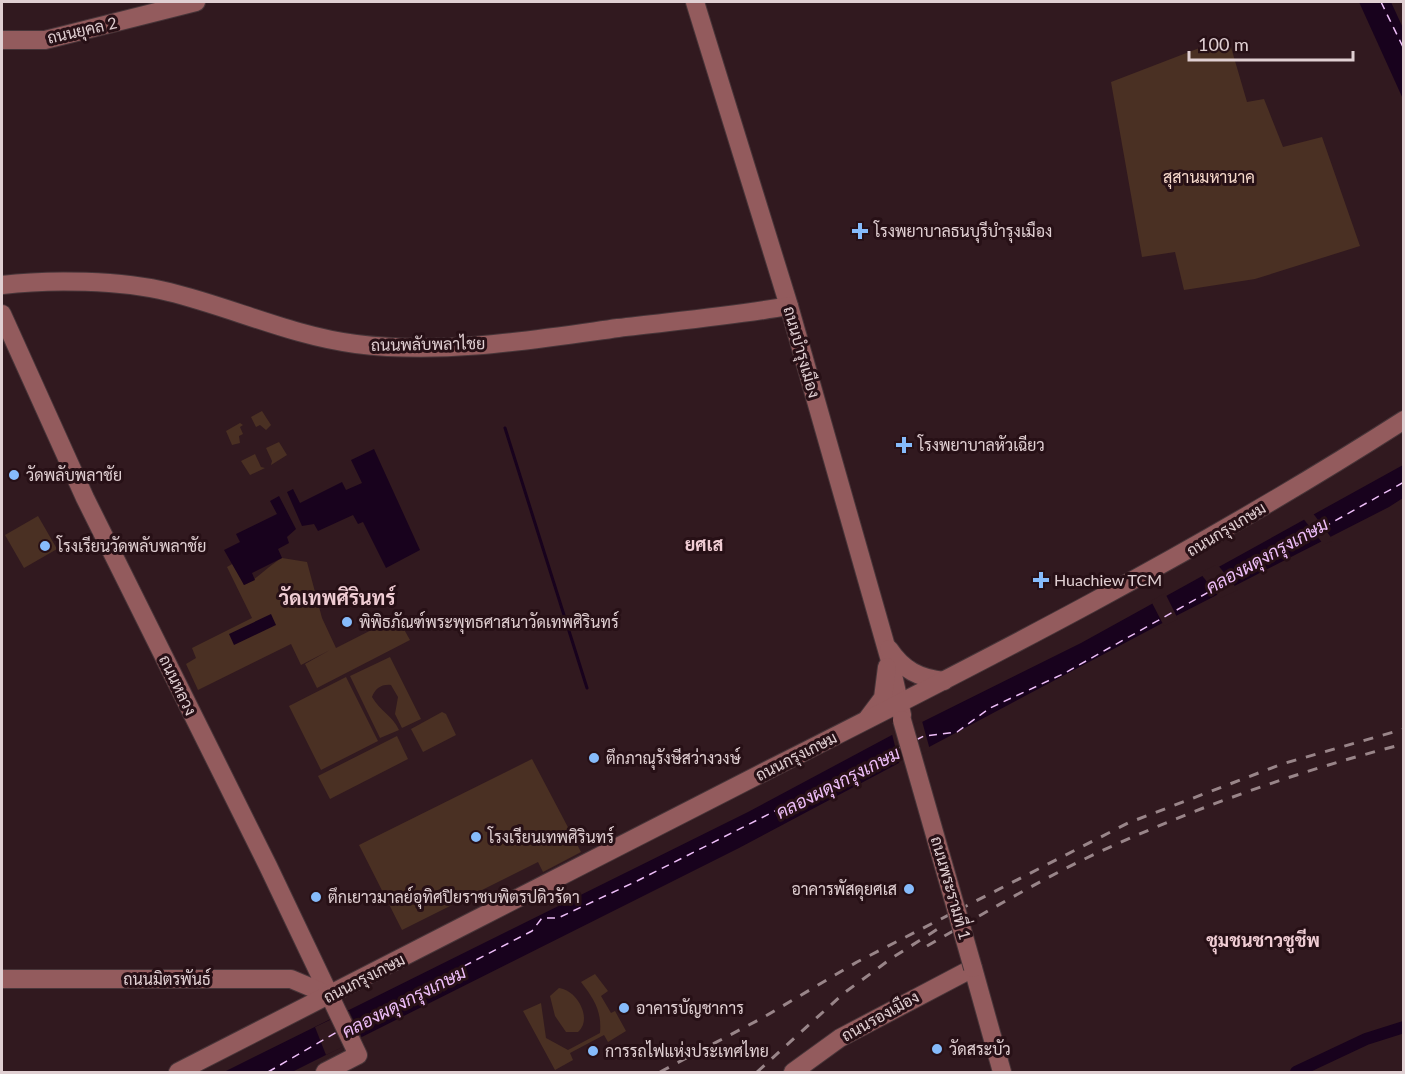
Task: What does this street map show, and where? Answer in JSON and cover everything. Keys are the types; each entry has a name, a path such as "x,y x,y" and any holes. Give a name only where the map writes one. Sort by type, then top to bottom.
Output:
{"main road":[{"name":"ถนนยุคล 2","path":"2,40 45,40 196,2"},
{"name":"ถนนบำรุงเมือง","path":"695,2 789,306 886,648 901,712"},
{"name":"ถนนพลับพลาไชย","path":"2,285 25,282 99,284 167,292 298,331 354,344 390,347 443,347 559,338 789,306"},
{"name":"ถนนหลวง","path":"2,314 80,487 268,866 355,1051 325,1072"},
{"name":"ถนนกรุงเกษม","path":"178,1072 332,1003 866,721 901,712 944,681 1191,549 1404,420"},
{"path":"886,648 905,669 930,680 944,681"},
{"path":"866,721 883,698 886,648"},
{"name":"ถนนพระรามที่ 1","path":"901,712 1002,1072"},
{"name":"ถนนรองเมือง","path":"793,1072 822,1049 931,987 973,968"},
{"name":"ถนนมิตรพันธ์","path":"2,979 291,979 332,1003"}],"green space":[{"name":"สุสานมหานาค","path":"1228,37 1247,102 1264,99 1283,147 1322,137 1360,246 1255,279 1184,290 1175,252 1142,257 1111,82"},
{"path":"262,411 271,425 266,430 260,425 256,427 251,417"},
{"path":"240,423 243,425 240,427 243,434 239,436 240,443 232,445 226,431"},
{"path":"279,442 287,455 271,465 272,461 266,448"},
{"path":"255,454 261,467 265,468 250,475 241,461"},
{"path":"38,516 57,549 24,568 5,535"},
{"path":"282,558 307,562 322,618 336,648 397,617 410,640 317,688 305,664 330,650 301,665 291,644 198,690 186,664 196,658 192,648 252,618 227,567 234,563 244,585"},
{"path":"390,657 421,719 402,728 395,714 398,697 391,685 381,686 372,697 399,730 380,738 350,676"},
{"path":"346,677 378,741 321,770 289,706"},
{"path":"442,712 446,714 456,735 423,752 411,729"},
{"path":"397,736 408,759 330,799 318,776"},
{"path":"532,759 581,852 543,872 538,862 402,930 359,845"},
{"path":"595,974 608,991 601,996 611,1013 615,1011 626,1031 608,1042 604,1035 570,1053 573,1060 555,1070 523,1011 541,1003 546,1038 568,1050 600,1033 600,1018 596,1006 581,982"},
{"path":"559,988 572,994 581,1006 584,1020 578,1032 566,1032 555,1016 550,996"}],"water":[{"path":"1359,2 1391,2 1403,28 1403,99"},
{"path":"374,449 420,550 386,568 363,522 358,524 353,515 318,531 314,524 302,526 287,492 293,489 300,503 342,482 346,490 362,483 351,460"},
{"name":"คลองผดุงกรุงเกษม","path":"1403,465 1403,498 1389,507 1170,619 739,848 292,1072 224,1072 748,812 905,728 922,722 1081,643"},
{"path":"279,496 296,529 287,537 289,543 278,549 282,558 252,573 255,580 244,585 224,550 240,542 236,534 277,514 270,501"},
{"path":"271,614 276,625 234,645 229,634"}],"pier":[{"path":"1312,512 1333,540 1324,545 1302,517"},
{"path":"1217,564 1238,590 1220,598 1200,573"},
{"path":"1165,593 1178,619 1164,626 1151,601"},
{"path":"922,721 930,750 900,766 892,734"},
{"path":"349,1011 362,1038 326,1055 315,1027"}],"waterway":[{"path":"505,428 587,688"},
{"path":"1296,1072 1366,1039 1404,1027"}],"ferry route":[{"path":"1381,2 1404,49"},
{"path":"916,740 924,736 957,732 990,708 1063,674 1404,482"},
{"path":"352,1024 532,931 542,918 558,918 637,881 901,747"},
{"path":"268,1072 337,1032"}],"railway":[{"path":"660,1072 764,1017 857,962 1128,823 1282,764 1404,729"},
{"path":"927,946 1053,875 1132,837 1247,792 1325,766 1404,744"},
{"path":"757,1072 844,993 892,958 944,925"}],"place":[{"name":"โรงพยาบาลธนบุรีบำรุงเมือง","path":"860,231"},
{"name":"โรงพยาบาลหัวเฉียว","path":"904,445"},
{"name":"วัดพลับพลาชัย","path":"14,475"},
{"name":"โรงเรียนวัดพลับพลาชัย","path":"45,546"},
{"name":"Huachiew TCM","path":"1041,580"},
{"name":"พิพิธภัณฑ์พระพุทธศาสนาวัดเทพศิรินทร์","path":"347,622"},
{"name":"ตึกภาณุรังษีสว่างวงษ์","path":"594,758"},
{"name":"โรงเรียนเทพศิรินทร์","path":"476,837"},
{"name":"อาคารพัสดุยศเส","path":"909,889"},
{"name":"ตึกเยาวมาลย์อุทิศปิยราชบพิตรปดิวรัดา","path":"316,897"},
{"name":"อาคารบัญชาการ","path":"624,1008"},
{"name":"วัดสระบัว","path":"937,1049"},
{"name":"การรถไฟแห่งประเทศไทย","path":"593,1051"}],"district":[{"name":"ยศเส","path":"704,545"},
{"name":"วัดเทพศิรินทร์","path":"337,598"},
{"name":"ชุมชนชาวชูชีพ","path":"1263,941"}]}
